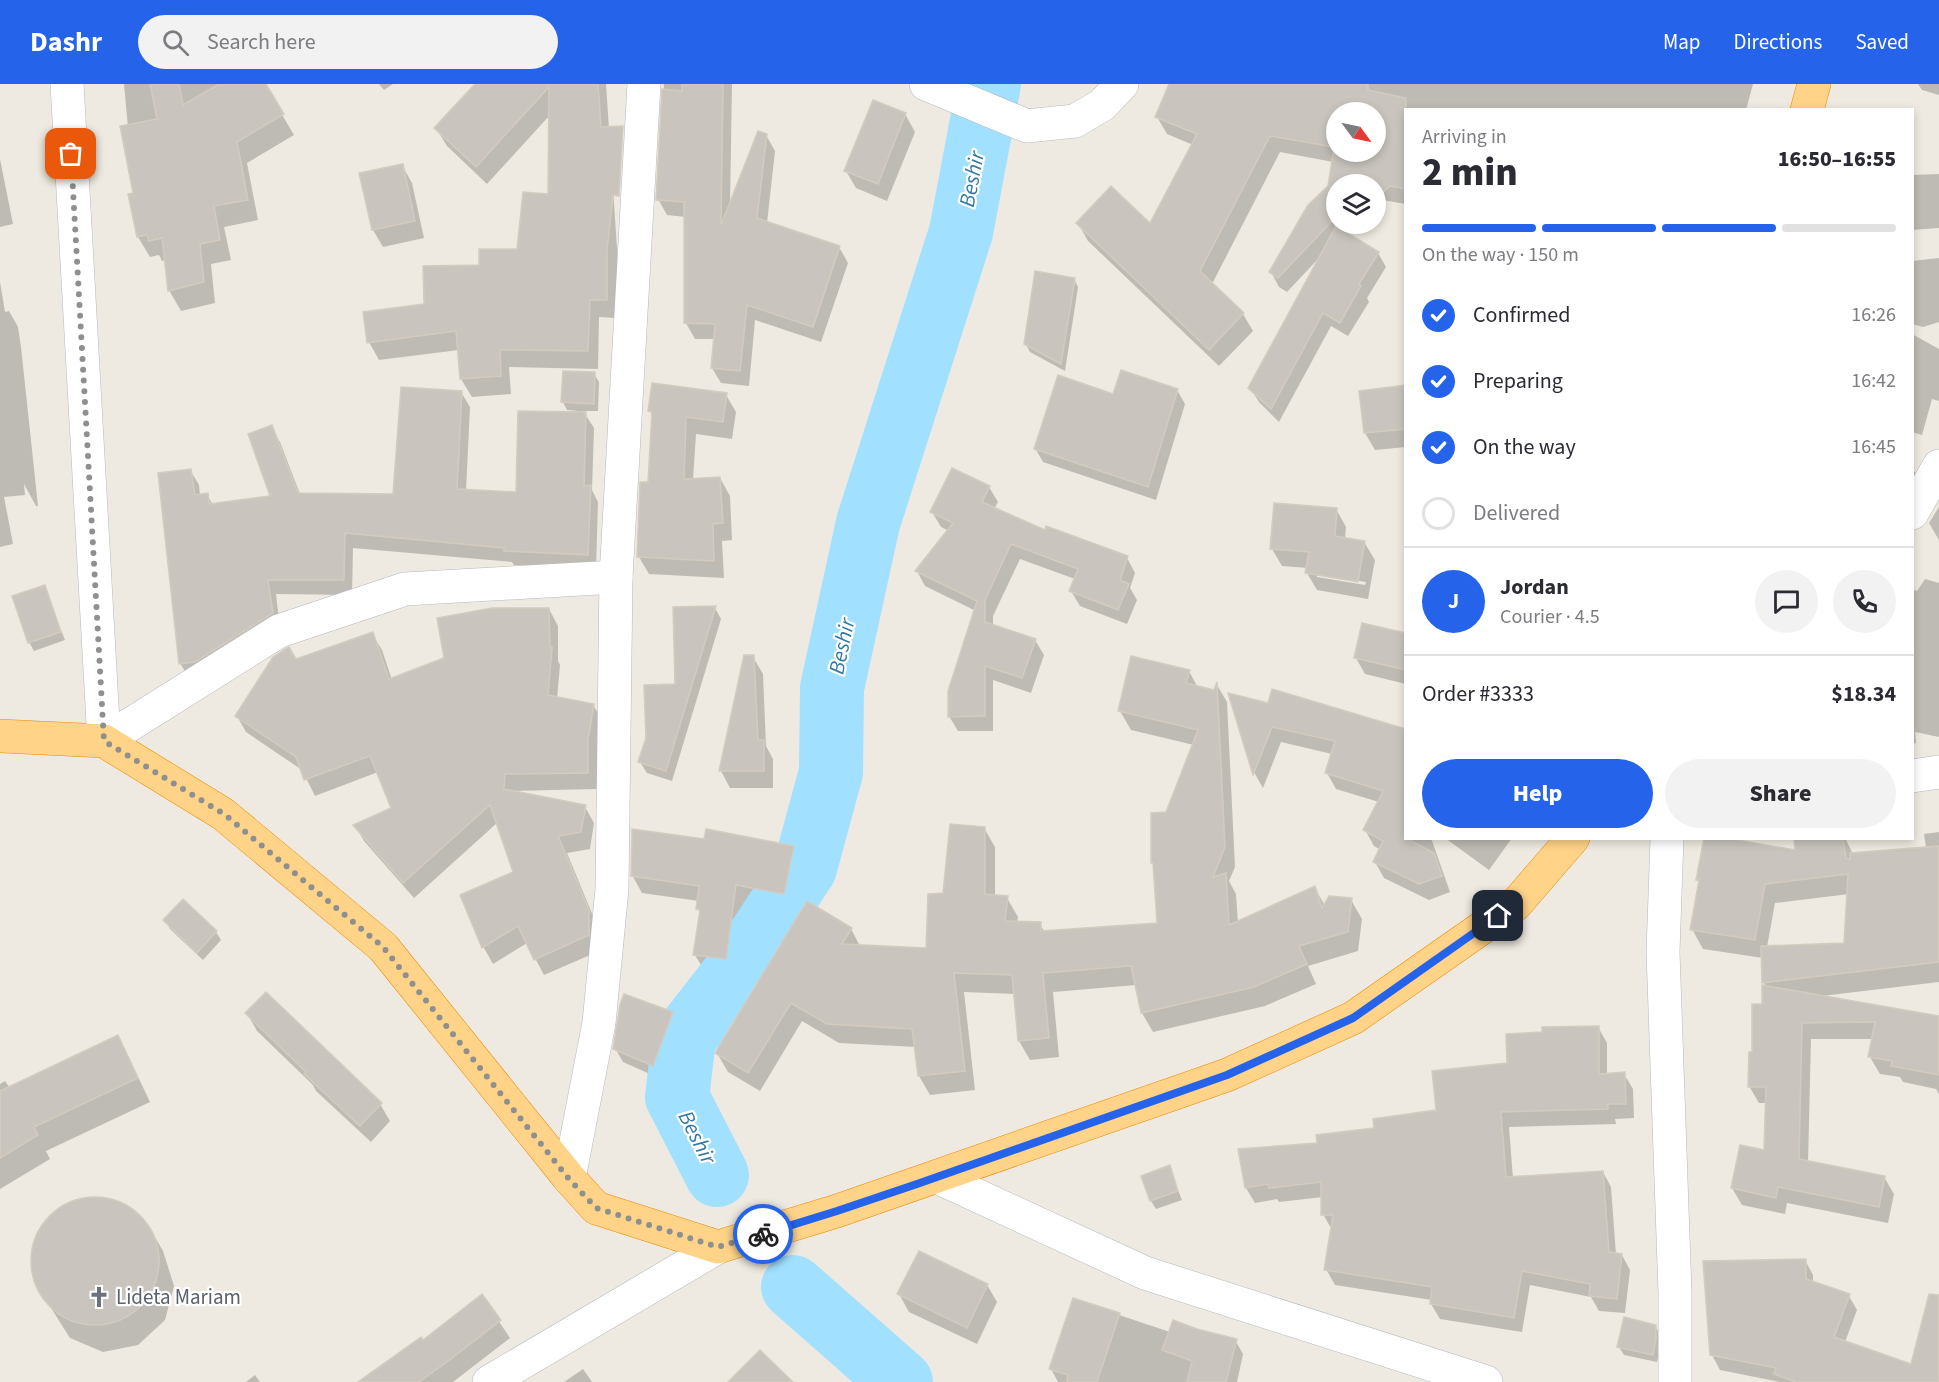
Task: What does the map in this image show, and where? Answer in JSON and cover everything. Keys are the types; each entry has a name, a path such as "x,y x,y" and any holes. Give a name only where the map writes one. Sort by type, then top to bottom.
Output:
{"highway":[{"path":"1808,108 1814,84"},
{"path":"0,736 104,741 224,814 383,947 569,1179 596,1208 718,1247 837,1211 1227,1075 1353,1018 1516,903 1571,840"}],"street":[{"path":"67,84 104,741 279,631 405,589 616,577"},
{"path":"569,1179 599,1023 612,889 616,577 644,84"},
{"path":"931,87 1027,126 1075,121 1102,105 1122,84"},
{"path":"1914,510 1939,466"},
{"path":"1914,776 1939,772"},
{"path":"1667,840 1663,952 1675,1382"},
{"path":"937,1177 1144,1273 1486,1382"},
{"path":"489,1382 718,1247"}],"building":[{"path":"150,84 179,84 183,105 219,84 266,84 284,114 237,142 248,200 214,206 220,240 200,244 204,282 168,291 162,238 149,241 147,235 137,237 128,194 133,193 120,126 157,119"},
{"path":"475,84 598,84 601,127 623,126 619,196 613,195 607,251 607,300 590,300 588,351 500,350 501,376 460,379 456,331 367,343 363,312 424,304 423,266 479,265 479,249 517,249 523,192 548,194 549,87 476,167 434,128"},
{"path":"682,84 723,84 721,225 758,131 767,134 757,218 840,246 813,327 747,305 740,371 711,368 715,324 684,323 684,202 656,200 662,89 682,91"},
{"path":"1169,84 1368,84 1368,90 1406,98 1404,189 1390,186 1386,190 1386,174 1330,174 1332,162 1386,162 1386,102 1326,102 1326,146 1270,136 1200,271 1244,313 1209,350 1076,223 1111,186 1150,223 1197,134 1155,117"},
{"path":"873,100 906,113 878,184 844,171"},
{"path":"403,164 415,221 372,230 359,173"},
{"path":"1326,188 1326,228 1278,278 1269,272 1308,205"},
{"path":"1332,234 1349,234 1379,252 1359,284 1361,286 1340,323 1323,313 1271,409 1248,388"},
{"path":"1035,271 1075,278 1061,364 1024,344"},
{"path":"1121,370 1178,389 1148,487 1034,449 1058,375 1113,394"},
{"path":"563,371 595,372 594,404 561,402"},
{"path":"652,383 727,393 723,422 686,417 684,479 720,477 723,523 713,524 714,561 637,557 640,482 648,482 652,412 648,411"},
{"path":"1404,385 1404,429 1364,433 1359,391"},
{"path":"401,387 462,391 457,489 516,492 518,411 586,412 584,486 591,485 588,555 504,551 504,548 345,533 344,580 268,580 273,613 195,662 179,664 158,473 191,469 195,495 208,493 209,504 270,496 248,434 272,425 298,493 393,494"},
{"path":"952,468 990,486 982,502 1045,530 1046,526 1128,556 1120,580 1129,584 1118,610 1069,591 1078,569 1011,544 985,600 985,622 1036,639 1022,678 985,666 985,716 948,717 948,691 977,601 915,571 953,523 930,512"},
{"path":"1274,503 1337,508 1335,536 1365,541 1358,582 1305,573 1309,552 1270,549"},
{"path":"45,585 61,632 28,643 12,596"},
{"path":"716,606 666,771 638,762 646,738 644,685 675,684 673,607"},
{"path":"492,608 549,608 550,647 552,647 548,695 594,704 588,740 588,773 505,774 504,789 586,805 581,832 558,836 589,910 589,935 534,960 518,926 482,948 460,895 513,872 490,805 403,883 353,825 391,808 370,756 304,780 296,757 235,716 273,657 289,647 296,659 373,632 389,679 444,658 437,618"},
{"path":"1362,623 1404,633 1404,670 1354,658"},
{"path":"744,655 754,655 758,740 764,740 764,771 719,771"},
{"path":"1131,656 1190,670 1186,683 1214,690 1217,682 1225,847 1213,877 1226,873 1229,925 1315,886 1322,908 1329,896 1352,898 1348,932 1299,946 1307,964 1254,987 1141,1013 1131,966 1043,973 1049,1038 1018,1041 1012,975 954,973 965,1071 918,1076 912,1029 827,1024 791,1003 748,1073 715,1053 807,901 852,928 842,944 926,948 928,894 943,893 950,824 985,827 985,894 1008,896 1005,921 1041,922 1041,931 1157,923 1153,863 1151,863 1151,813 1166,812 1198,730 1118,711"},
{"path":"1272,689 1404,728 1404,840 1410,840 1434,853 1442,876 1419,884 1373,862 1383,841 1363,830 1383,791 1325,773 1335,741 1272,727 1253,775 1228,693 1268,703"},
{"path":"632,829 704,839 706,829 794,846 784,894 736,885 726,959 693,955 700,910 696,909 699,886 631,876"},
{"path":"1704,840 1738,840 1795,850 1794,840 1843,840 1846,858 1850,859 1850,853 1939,846 1939,962 1762,983 1761,946 1844,943 1848,874 1765,884 1755,940 1690,930 1699,880 1696,880"},
{"path":"183,899 217,931 197,953 163,920"},
{"path":"1762,985 1939,1016 1939,1075 1891,1066 1892,1061 1868,1057 1875,1022 1802,1023 1799,1159 1885,1176 1879,1207 1778,1187 1776,1198 1731,1188 1740,1145 1764,1150 1766,1087 1748,1087 1749,1052 1752,1052 1752,1004 1762,1004"},
{"path":"266,992 382,1103 360,1126 304,1074 306,1072 245,1013"},
{"path":"624,994 673,1012 653,1066 613,1049"},
{"path":"1599,1026 1599,1074 1625,1072 1626,1104 1608,1104 1608,1109 1501,1112 1506,1177 1603,1171 1609,1252 1622,1254 1617,1299 1589,1296 1590,1284 1522,1271 1514,1318 1430,1304 1432,1287 1324,1270 1333,1215 1321,1215 1321,1182 1269,1188 1268,1184 1245,1188 1238,1149 1317,1143 1316,1135 1374,1128 1373,1119 1436,1110 1432,1071 1507,1063 1506,1034 1542,1032 1542,1027"},
{"path":"118,1035 138,1078 34,1127 38,1135 0,1158 0,1091"},
{"path":"1170,1165 1178,1191 1150,1201 1141,1176"},
{"path":"95,1197 119,1202 140,1216 154,1237 159,1261 154,1285 140,1306 119,1320 95,1325 71,1320 50,1306 36,1285 31,1261 36,1237 50,1216 71,1202"},
{"path":"919,1251 988,1284 967,1328 897,1294"},
{"path":"1806,1259 1806,1279 1850,1294 1834,1337 1911,1364 1929,1294 1939,1295 1939,1382 1796,1382 1774,1374 1776,1368 1710,1355 1703,1261"},
{"path":"482,1294 501,1320 419,1382 358,1382 421,1337 423,1340"},
{"path":"1073,1298 1120,1313 1097,1382 1067,1382 1068,1375 1049,1369"},
{"path":"1624,1317 1656,1325 1653,1355 1617,1347"},
{"path":"1173,1320 1237,1339 1226,1382 1187,1382 1192,1361 1162,1350"},
{"path":"760,1350 793,1382 728,1382"}],"waterway":[{"name":"Beshir","path":"717,1175 677,1097 684,1038 743,962 805,868 831,772 832,688 868,523 961,232 989,84"},
{"name":"Beshir","path":"793,1287 901,1382"}],"way so far":[{"path":"71,154 104,741 224,814 383,947 569,1179 596,1208 718,1247 763,1234"}],"place":[{"name":"Lideta Mariam","path":"99,1297"}],"route":[{"path":"763,1234 917,1184 1227,1075 1353,1018 1498,916"}]}
